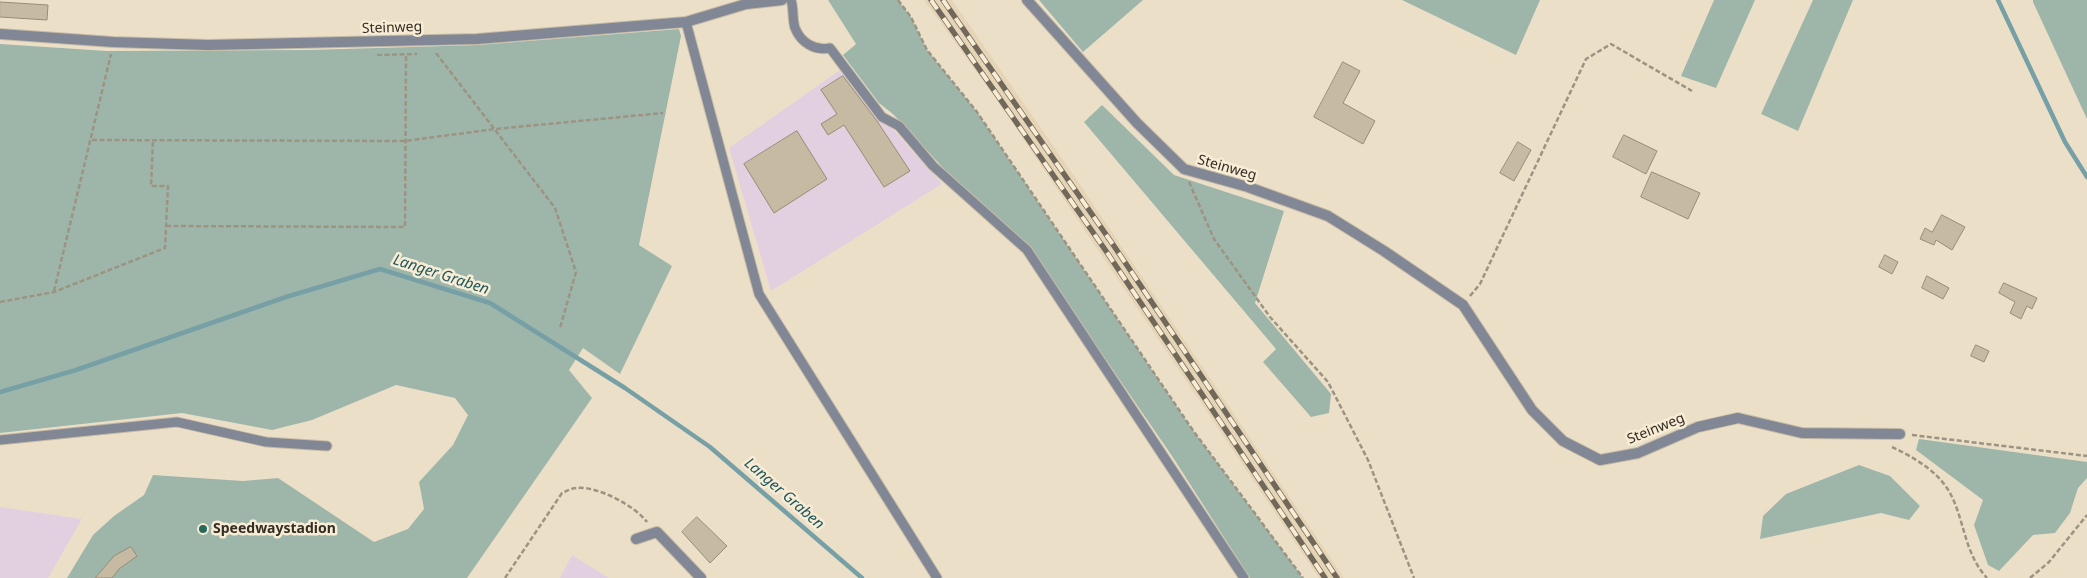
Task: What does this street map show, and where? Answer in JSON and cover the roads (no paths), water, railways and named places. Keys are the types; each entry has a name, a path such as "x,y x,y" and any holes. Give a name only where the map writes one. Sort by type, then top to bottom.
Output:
{"street":[{"name":"Steinweg","path":"0,34 113,42 208,45 477,39 686,22 746,4 782,0"},
{"name":"Steinweg","path":"1027,0 1137,124 1184,169 1248,187 1328,216 1384,251 1463,305 1532,410 1563,441 1600,460 1638,453 1698,427 1738,418 1802,433 1900,434"},
{"path":"636,539 657,532 701,578"}],"lane":[{"path":"790,0 796,28 809,46 822,50 830,48 882,117 899,126 933,166 1027,250 1244,578"},
{"path":"686,22 759,294 936,578"},
{"path":"0,440 177,422 266,442 326,446"}],"waterway":[{"path":"1998,0 2065,142 2087,177"},
{"name":"Langer Graben","path":"0,392 76,370 286,297 380,269 490,303 625,388 710,447 862,578"}],"railway":[{"path":"931,0 1106,251 1325,578"},
{"path":"943,0 1114,246 1337,578"}],"place":[{"name":"Speedwaystadion","path":"203,529"}]}
